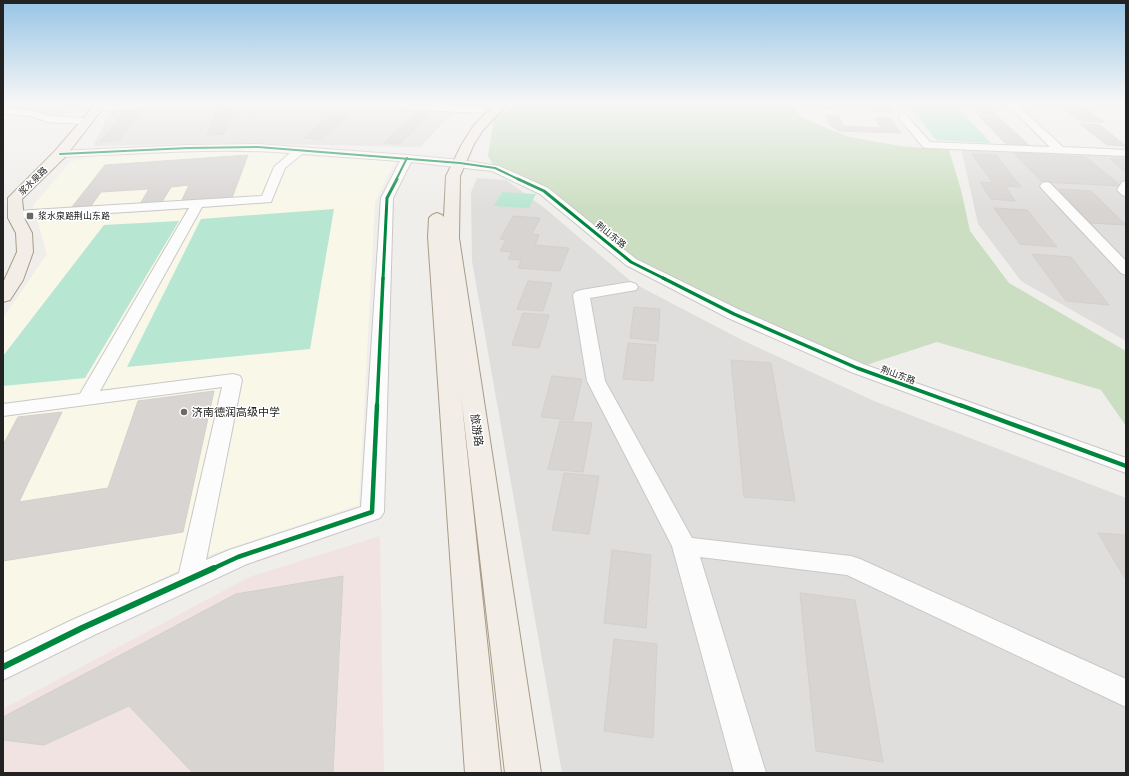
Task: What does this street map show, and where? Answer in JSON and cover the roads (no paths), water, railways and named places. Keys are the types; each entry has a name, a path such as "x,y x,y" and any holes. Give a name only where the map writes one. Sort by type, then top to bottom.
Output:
{"main road":[{"name":"浆水泉路","path":"3,296 14,280 24,252 24,233 16,215 15,198 60,154 72,138"},
{"name":"旅游路","path":"472,138 468,144 452,157 439,184 436,238 483,773"},
{"name":"旅游路","path":"452,157 453,176 451,238 523,773"}],"street":[{"path":"922,138 927,144 1126,153"},
{"path":"1047,138 1060,150"},
{"name":"荆山东路","path":"60,154 223,146 407,158 452,157 495,168 544,191 631,262 734,314 857,368 1126,466"},
{"path":"16,215 267,199 280,167 300,150"},
{"path":"3,667 82,628 238,557 372,512 387,198 407,158"},
{"path":"1126,185 1123,190 1126,192"},
{"path":"1046,186 1119,255 1126,270"},
{"path":"86,400 198,203"},
{"path":"630,287 581,295 596,381 684,546 750,773"},
{"path":"3,410 233,380 190,579"},
{"path":"684,546 851,566 1126,693"}],"place":[{"name":"浆水泉路荆山东路","path":"30,216"},
{"name":"济南德润高级中学","path":"184,412"}]}
